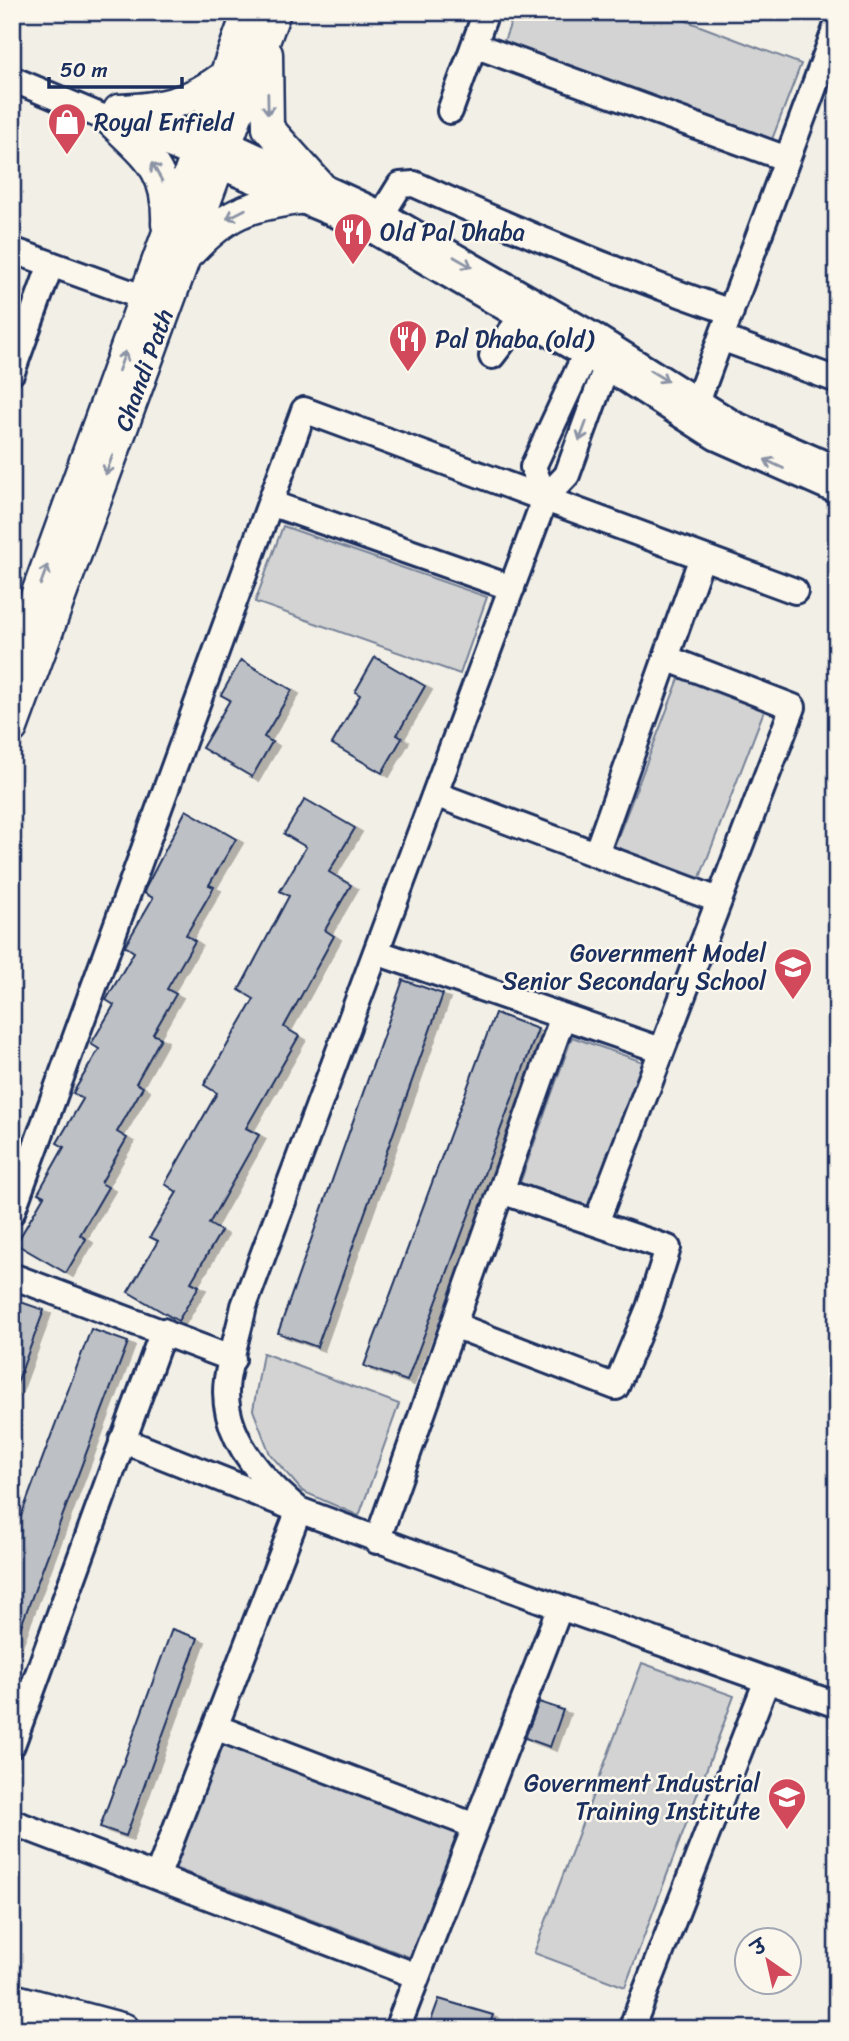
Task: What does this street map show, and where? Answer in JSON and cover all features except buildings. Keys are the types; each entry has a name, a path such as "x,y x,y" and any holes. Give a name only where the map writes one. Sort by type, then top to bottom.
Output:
{"main road":[{"name":"Chandi Path","path":"212,149 226,75 248,12"},
{"name":"Chandi Path","path":"12,729 212,149 271,24"},
{"path":"226,75 204,91 172,105 114,115 161,174 176,247 237,212 309,192 268,128 271,24"},
{"name":"Chandi Path","path":"12,662 145,298 176,247"},
{"path":"12,1999 124,2029"},
{"path":"12,2021 41,2029"}],"street":[{"path":"450,111 486,12"},
{"path":"694,410 837,25"},
{"path":"474,44 787,159"},
{"path":"12,79 212,149 377,222 599,351 694,410 734,424 837,469"},
{"path":"377,222 400,185 414,184 628,277 731,312"},
{"path":"12,250 145,298"},
{"path":"12,372 51,264"},
{"path":"492,356 526,309"},
{"path":"721,338 837,380"},
{"path":"299,1510 269,1486 247,1457 230,1417 227,1381 244,1306 545,498 568,475 599,351"},
{"path":"545,498 533,467 599,351"},
{"path":"12,1212 304,410 795,592"},
{"path":"694,410 715,437 837,491"},
{"path":"270,503 512,588"},
{"path":"596,854 702,557"},
{"path":"596,1223 793,707 666,658"},
{"path":"435,794 719,900"},
{"path":"376,953 562,1019 662,1050"},
{"path":"377,1541 562,1019"},
{"path":"454,1325 616,1387 649,1308 668,1248 501,1191"},
{"path":"12,1276 233,1359"},
{"path":"12,1745 163,1331"},
{"path":"122,1440 377,1541 837,1704"},
{"path":"157,1877 299,1510"},
{"path":"397,2029 560,1607"},
{"path":"631,2029 767,1680"},
{"path":"215,1727 475,1826"},
{"path":"12,1822 417,1976"}],"shaded area":[{"path":"515,12 663,12 801,64 771,142 504,41"},
{"path":"283,526 487,597 460,674 255,602"},
{"path":"680,676 765,708 699,880 614,847"},
{"path":"572,1037 646,1063 593,1209 520,1183"},
{"path":"263,1353 399,1404 359,1516 302,1491 270,1454 253,1410"},
{"path":"642,1663 734,1696 625,1987 534,1953"},
{"path":"218,1740 460,1832 412,1958 169,1866"}],"place":[{"name":"Royal Enfield","path":"67,156"},
{"name":"Old Pal Dhaba","path":"353,266"},
{"name":"Pal Dhaba (old)","path":"408,373"},
{"name":"Government Model Senior Secondary School","path":"793,1001"},
{"name":"Government Industrial Training Institute","path":"787,1831"}]}
